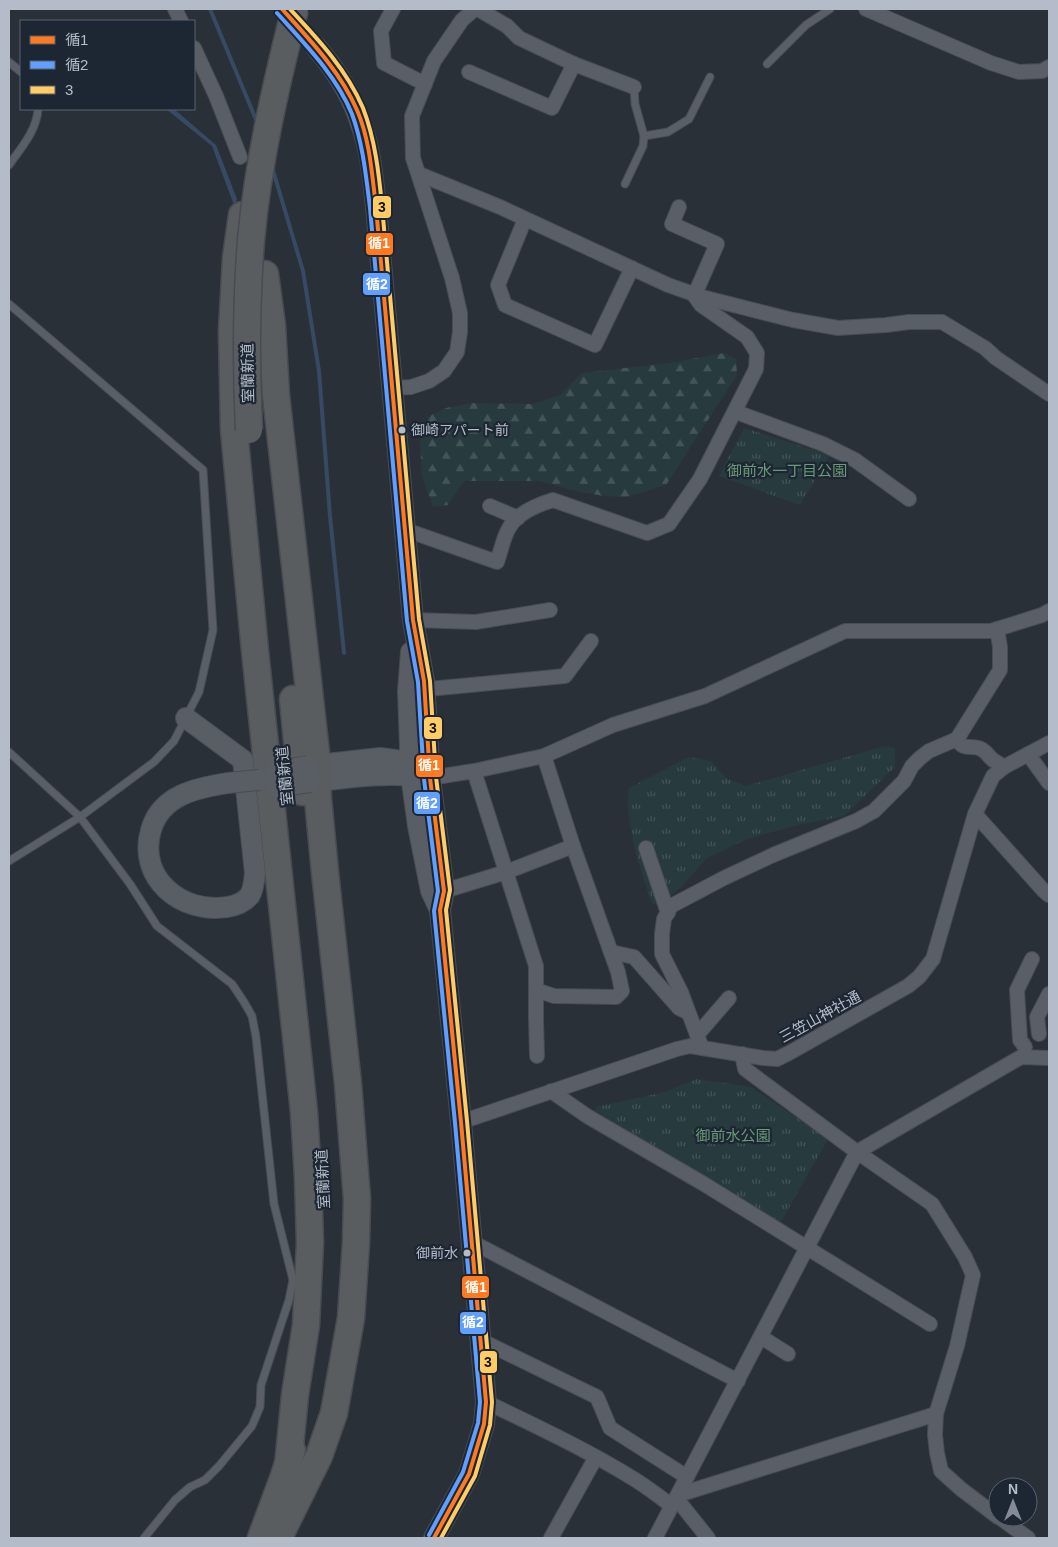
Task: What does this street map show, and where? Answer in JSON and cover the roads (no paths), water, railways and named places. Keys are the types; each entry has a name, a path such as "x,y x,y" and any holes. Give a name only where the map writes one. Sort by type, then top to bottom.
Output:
{"highway":[{"name":"室蘭新道","path":"273,1537 300,1481 324,1398 338,1310 343,1250 336,1105 298,755 250,430 263,339 265,274 277,167 290,100 312,9"},
{"name":"室蘭新道","path":"273,1537 288,1466 308,1393 318,1333 324,1264 325,1206 312,1034 250,430 246,371 250,259 258,188 288,10"},
{"path":"265,274 272,326 276,395 320,773 325,872 348,1084 357,1199 351,1318 334,1413 319,1456 273,1537"},
{"path":"250,430 270,779 304,1112 308,1177 310,1243 306,1326 295,1395 288,1466"}],"street":[{"path":"393,9 381,31 384,63 425,84"},
{"path":"393,388 411,387 429,381 444,371 457,352 460,336 460,313 452,278 413,158 412,116 434,60 462,20 476,9 507,26 519,38 574,64 634,87"},
{"path":"866,9 992,63 1019,72 1042,71 1049,67"},
{"path":"316,47 329,62 352,100 362,126 370,158 393,388 413,620 417,772 442,900 486,1402 484,1424 469,1474 434,1538"},
{"path":"195,50 216,96 240,157"},
{"path":"469,72 552,108 574,64"},
{"path":"419,174 525,219 668,285 746,310 838,328 909,322 942,322 985,348 996,358 1049,394"},
{"path":"679,207 672,224 717,244 694,294"},
{"path":"525,219 498,285 505,305 595,344 632,268"},
{"path":"406,530 496,569 509,527 524,512 538,504 552,500 647,533 669,524 700,480 736,412 756,369 757,353 747,337 701,305 694,294"},
{"path":"736,412 822,444 855,460 909,500"},
{"path":"490,506 518,518"},
{"path":"413,620 476,622 550,610"},
{"path":"186,718 243,760 254,873 254,885 251,894 244,901 232,906 218,908 202,907 187,903 173,895 160,884 152,870 148,855 149,839 153,825 160,813 181,794 228,784 270,779 320,773 380,767 417,772 474,771 544,756 613,725 705,696 845,631 991,631 1049,611"},
{"path":"699,1041 680,992 662,954 664,919 671,906 724,878 856,822 874,812 904,781 912,766 920,758 930,751 956,739 1000,670 1000,647 997,629"},
{"path":"416,690 565,676 591,641"},
{"path":"956,739 959,744 966,748 983,749 993,760 1004,766"},
{"name":"三笠山神社通","path":"461,1122 690,1046 699,1041 742,1054 777,1059 915,982 933,959 975,814 993,776 1004,766 1049,742"},
{"path":"1028,754 1049,783"},
{"path":"536,990 554,996 616,997 622,991 618,972 573,846 544,756"},
{"path":"474,771 536,966 537,1056"},
{"path":"975,814 1049,895"},
{"path":"442,900 573,846"},
{"path":"646,848 668,913"},
{"path":"611,952 634,957 679,1008 687,1012"},
{"path":"1023,1052 1020,1040 1017,990 1032,959"},
{"path":"655,1538 857,1152 1023,1052 1044,1030 1037,1017 1049,994"},
{"path":"699,1041 728,998"},
{"path":"1023,1052 1049,1058"},
{"path":"742,1054 745,1069 857,1152 932,1204 965,1257 973,1275 957,1346 936,1414 935,1435 941,1472 988,1509"},
{"path":"551,1091 586,1116 704,1184 930,1324"},
{"path":"472,1242 738,1381"},
{"path":"761,1337 788,1354"},
{"path":"480,1340 597,1397 610,1428 688,1477"},
{"path":"486,1402 551,1433 675,1500 708,1538"},
{"path":"675,1500 936,1414"},
{"path":"551,1538 596,1457"},
{"path":"1012,1527 1028,1538"}],"lane":[{"path":"768,64 806,25 830,9"},
{"path":"9,62 20,71"},
{"path":"644,136 668,132 689,119 710,77"},
{"path":"625,184 643,146 644,136 634,87"},
{"path":"9,165 37,122 38,110"},
{"path":"9,304 203,470 213,630 199,692 174,741 154,762 80,817 9,861"},
{"path":"9,752 80,817 130,884 157,926 232,984 252,1016 256,1037 274,1204 293,1280 289,1300 261,1385 260,1407 252,1426 219,1466 205,1480 190,1487 176,1500 144,1538"}],"water":[{"path":"167,110 175,110 216,145 237,199 235,208 212,146"}],"waterway":[{"path":"210,9 257,122"},
{"path":"272,167 303,271 319,371 330,516 344,653"}],"tunnel":[{"path":"286,13 316,47"}],"place":[{"name":"御崎アパート前","path":"402,430"},
{"name":"御前水","path":"467,1253"}],"park label":[{"name":"御前水一丁目公園","path":"787,471"},
{"name":"御前水公園","path":"733,1136"}]}
